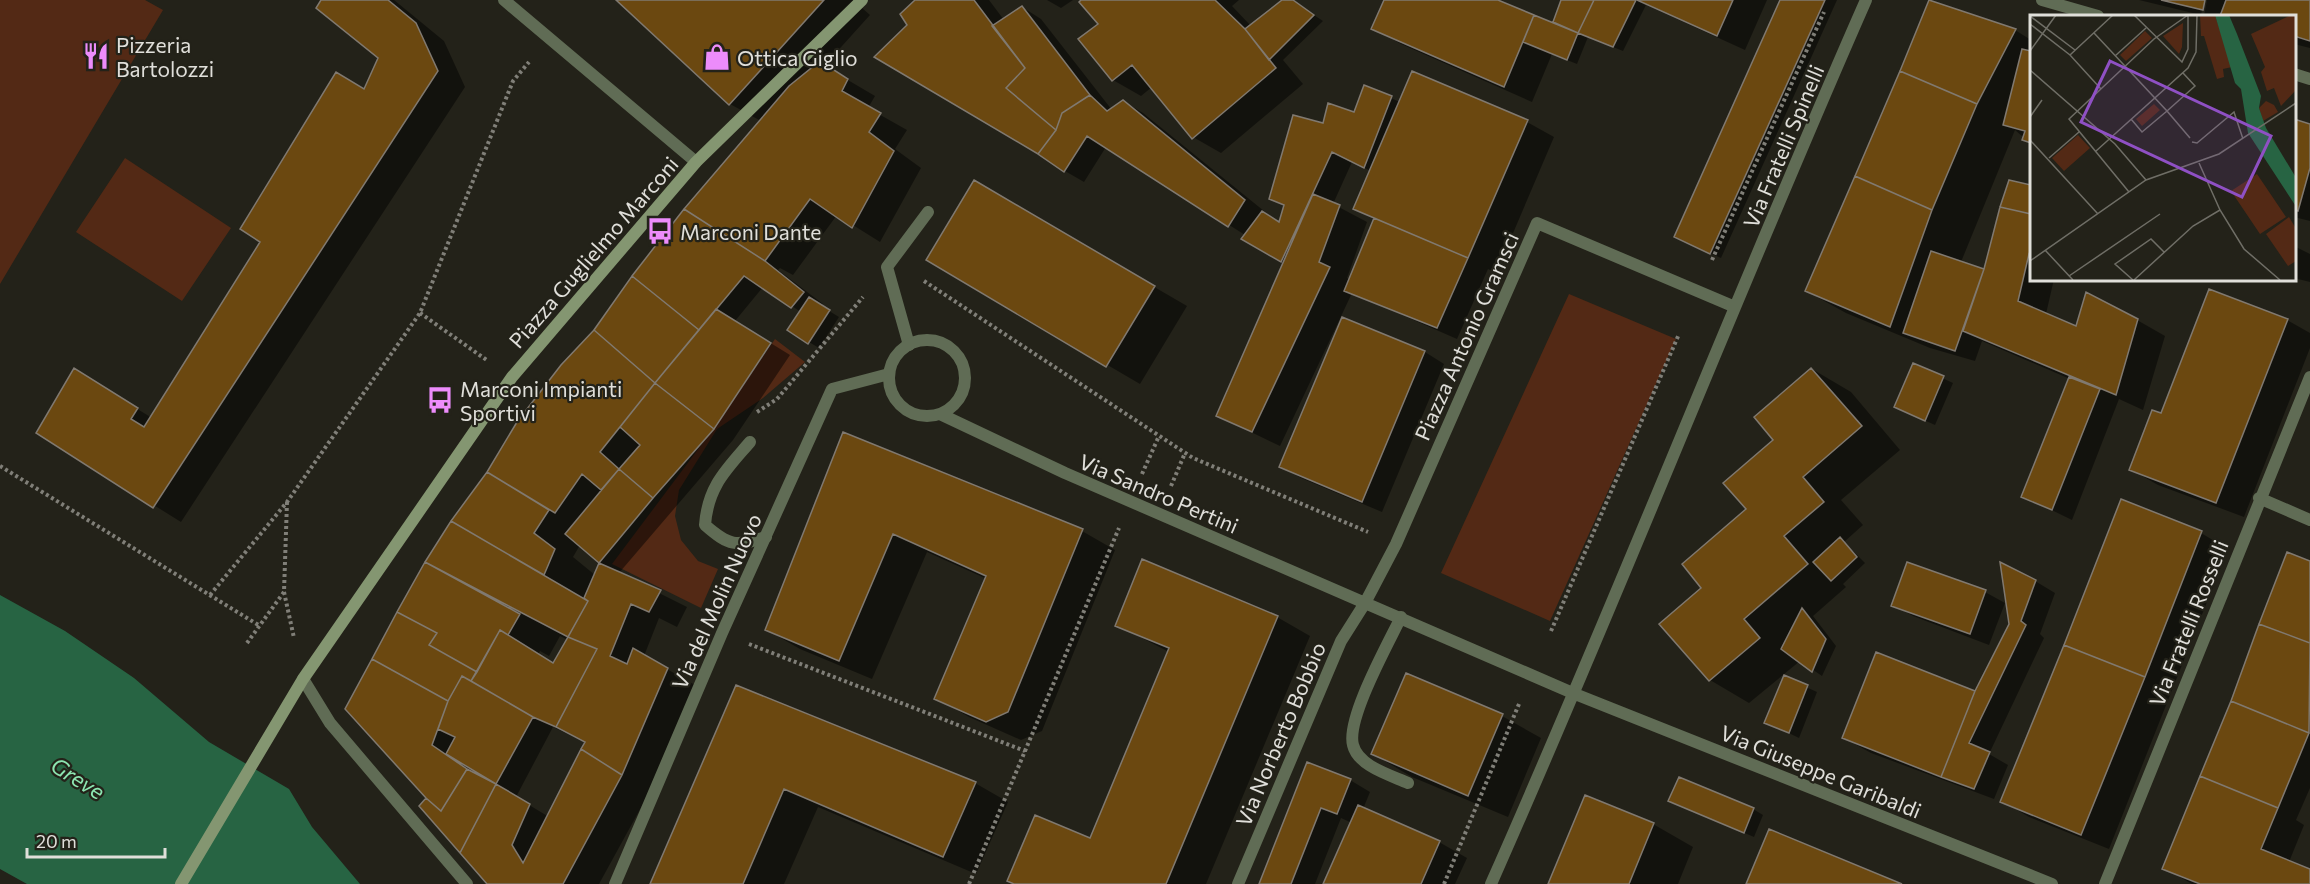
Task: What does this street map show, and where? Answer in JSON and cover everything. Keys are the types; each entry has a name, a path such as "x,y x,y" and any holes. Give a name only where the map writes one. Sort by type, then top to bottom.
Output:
{"main road":[{"path":"696,162 862,0"},
{"name":"Piazza Guglielmo Marconi","path":"181,884 303,679 512,377 696,162"}],"street":[{"name":"Piazza Guglielmo Marconi","path":"504,0 696,162"},
{"name":"Via Fratelli Spinelli","path":"1735,307 1866,0"},
{"path":"2042,0 2094,15"},
{"path":"2295,74 2310,79"},
{"path":"909,345 887,267 927,212"},
{"name":"Piazza Antonio Gramsci","path":"1365,603 1396,544 1537,223 1735,307"},
{"path":"1491,884 1575,694 1735,307"},
{"path":"889,374 892,362 909,345 933,340 955,352 962,362 964,386 951,407 940,414"},
{"name":"Via Sandro Pertini","path":"889,374 895,399 904,408 916,414 940,414 1065,473 1365,603"},
{"name":"Via del Molin Nuovo","path":"615,884 722,633 832,389 889,374"},
{"name":"Via Fratelli Rosselli","path":"2105,884 2259,498 2310,377"},
{"path":"750,442 720,478 707,502 705,525 723,541 744,544 766,537"},
{"path":"2259,498 2310,520"},
{"path":"1365,603 1575,694"},
{"name":"Via Norberto Bobbio","path":"1238,884 1341,641 1365,603"},
{"path":"1401,617 1353,722 1353,746 1364,761 1408,783"},
{"path":"303,679 330,723 467,884"},
{"name":"Via Giuseppe Garibaldi","path":"1575,694 2052,884"}],"path":[{"path":"1712,260 1825,11"},
{"path":"210,595 287,502 420,313 513,81 548,39"},
{"path":"922,280 1185,453 1374,534"},
{"path":"420,313 512,377"},
{"path":"1551,631 1679,334"},
{"path":"1152,479 1142,475 1159,436"},
{"path":"1161,483 1170,487 1185,453"},
{"path":"0,466 260,626"},
{"path":"247,643 284,592 287,502"},
{"path":"969,884 1119,528"},
{"path":"722,633 1025,751"},
{"path":"1444,884 1519,703"}],"shaded area":[{"path":"0,0 145,0 163,10 0,284"},
{"path":"125,158 231,228 182,301 76,232"},
{"path":"1569,294 1676,339 1550,621 1441,573"},
{"path":"775,339 805,362 763,398 717,429 679,490 675,516 681,540 698,561 718,569 701,608 612,564 714,428"}],"water":[{"name":"Greve","path":"0,595 65,631 134,678 209,742 289,789 312,827 360,884 27,884 0,869"}],"building":[{"path":"321,0 388,0 416,23 438,71 153,508 36,433 74,368 138,408 131,419 144,427 260,242 240,229 336,72 364,89 378,58 316,8"},
{"path":"616,0 824,0 729,105"},
{"path":"915,0 974,0 1025,68 1006,88 1056,130 1038,154 874,57 907,25 900,14"},
{"path":"1081,0 1215,0 1245,29 1276,68 1192,139 1132,65 1112,81 1078,39 1098,24 1079,2"},
{"path":"1282,0 1293,0 1314,15 1269,60 1245,29"},
{"path":"1384,0 1498,0 1534,15 1504,87 1371,29"},
{"path":"1561,0 1594,0 1578,33 1553,22"},
{"path":"1594,0 1636,0 1613,47 1578,33"},
{"path":"1637,0 1733,0 1717,36"},
{"path":"1780,0 1825,0 1710,254 1674,237"},
{"path":"1929,0 2016,29 1977,104 1900,71"},
{"path":"2161,0 2205,0 2203,10"},
{"path":"2226,0 2310,0 2310,41 2295,36 2295,15 2220,15"},
{"path":"1022,6 1090,95 1062,113 1056,130 1006,88 1025,68 992,26"},
{"path":"1534,15 1578,33 1567,60 1523,42"},
{"path":"2022,49 2030,51 2030,143 2022,140 2025,131 2003,125"},
{"path":"820,61 848,79 842,91 881,113 869,132 894,151 852,228 810,199 765,261 684,209 789,86"},
{"path":"1412,71 1528,120 1468,258 1353,209"},
{"path":"1900,71 1977,104 1932,210 1855,176"},
{"path":"1364,85 1392,96 1364,168 1332,152 1281,262 1241,239 1262,211 1279,222 1284,205 1269,199 1293,115 1323,123 1328,103 1354,112"},
{"path":"1090,95 1107,111 1123,100 1245,200 1228,227 1087,136 1064,172 1038,154 1056,130 1062,113"},
{"path":"2295,119 2310,124 2310,168 2298,211 2295,210"},
{"path":"1855,176 1932,210 1890,327 1805,291"},
{"path":"974,180 1155,286 1106,367 926,260"},
{"path":"2009,180 2030,185 2030,214 2000,207"},
{"path":"1313,194 1340,205 1319,262 1330,267 1252,432 1216,416"},
{"path":"2000,207 2030,214 2030,255 2018,301 2076,326 2086,292 2138,319 2116,395 1963,331 1984,269"},
{"path":"684,209 765,261 804,292 791,308 744,276 699,330 632,276"},
{"path":"1374,218 1468,258 1437,328 1344,291"},
{"path":"1931,251 1984,269 1955,351 1903,333"},
{"path":"632,276 699,330 655,383 594,330"},
{"path":"2209,289 2288,319 2216,503 2129,470 2152,410 2161,413"},
{"path":"809,297 830,310 808,344 787,330"},
{"path":"716,309 771,343 714,429 655,383"},
{"path":"1342,317 1425,351 1362,502 1279,467"},
{"path":"594,330 655,383 600,452 619,469 601,490 582,474 555,513 487,472 517,422 561,365"},
{"path":"1913,363 1944,376 1925,421 1894,407"},
{"path":"1811,368 1862,426 1803,477 1824,502 1784,536 1808,564 1744,619 1760,638 1709,681 1659,624 1701,588 1682,564 1746,509 1723,483 1773,440 1754,417"},
{"path":"2069,377 2100,389 2052,510 2021,497"},
{"path":"655,383 714,429 653,498 619,469 640,445 620,427"},
{"path":"843,432 1083,529 1008,712 986,722 934,699 986,576 893,534 839,661 765,630"},
{"path":"619,469 653,498 599,563 565,534"},
{"path":"487,472 549,510 534,533 555,549 544,575 451,521"},
{"path":"2121,499 2202,531 2145,677 2064,645"},
{"path":"451,521 588,601 568,637 425,562"},
{"path":"1840,537 1857,557 1831,581 1813,562"},
{"path":"2287,552 2310,561 2310,643 2259,624"},
{"path":"1142,559 1278,616 1166,884 1014,884 1007,881 1035,815 1090,838 1169,648 1115,626"},
{"path":"425,562 520,614 508,635 500,630 477,672 429,645 437,633 397,612"},
{"path":"1907,562 1986,590 1970,634 1891,606"},
{"path":"2000,562 2036,580 2021,621 2026,625 1969,743 1990,752 1974,789 1941,777 1975,691 2009,624"},
{"path":"599,563 661,590 649,612 631,604 610,656 627,664 633,648 668,668 622,775 581,749 585,742 556,727 597,649 568,637 588,601 584,598"},
{"path":"1802,608 1826,639 1812,672 1781,649"},
{"path":"397,612 437,633 429,645 477,672 471,681 462,676 448,701 372,659"},
{"path":"2259,624 2310,643 2309,733 2231,701"},
{"path":"500,630 553,663 568,637 597,649 556,727 533,717 471,681"},
{"path":"2064,645 2145,677 2081,835 2000,802"},
{"path":"1876,652 1975,691 1941,777 1842,738"},
{"path":"372,659 448,701 432,745 467,769 441,811 426,798 345,709"},
{"path":"1406,673 1503,714 1468,796 1371,754"},
{"path":"1784,675 1808,685 1789,733 1764,723"},
{"path":"462,676 533,717 496,784 446,754 455,737 438,729 448,701"},
{"path":"736,685 976,782 943,857 784,789 743,884 650,884"},
{"path":"2231,701 2309,733 2278,808 2200,776"},
{"path":"581,749 622,775 563,884 487,884 460,853 496,784 530,804 512,845 523,863"},
{"path":"1307,762 1351,779 1337,814 1321,808 1291,884 1259,884"},
{"path":"467,769 496,784 460,853 419,806 426,798 441,811"},
{"path":"2200,776 2278,808 2261,849 2310,869 2310,884 2200,884 2162,869"},
{"path":"1679,777 1754,808 1744,833 1668,801"},
{"path":"1585,795 1654,823 1629,884 1548,884"},
{"path":"1358,805 1440,841 1421,884 1323,884"},
{"path":"1769,829 1902,884 1746,884"}],"place":[{"name":"Pizzeria Bartolozzi","path":"96,56"},
{"name":"Ottica Giglio","path":"717,57"},
{"name":"Marconi Dante","path":"660,231"},
{"name":"Marconi Impianti Sportivi","path":"440,400"}]}
